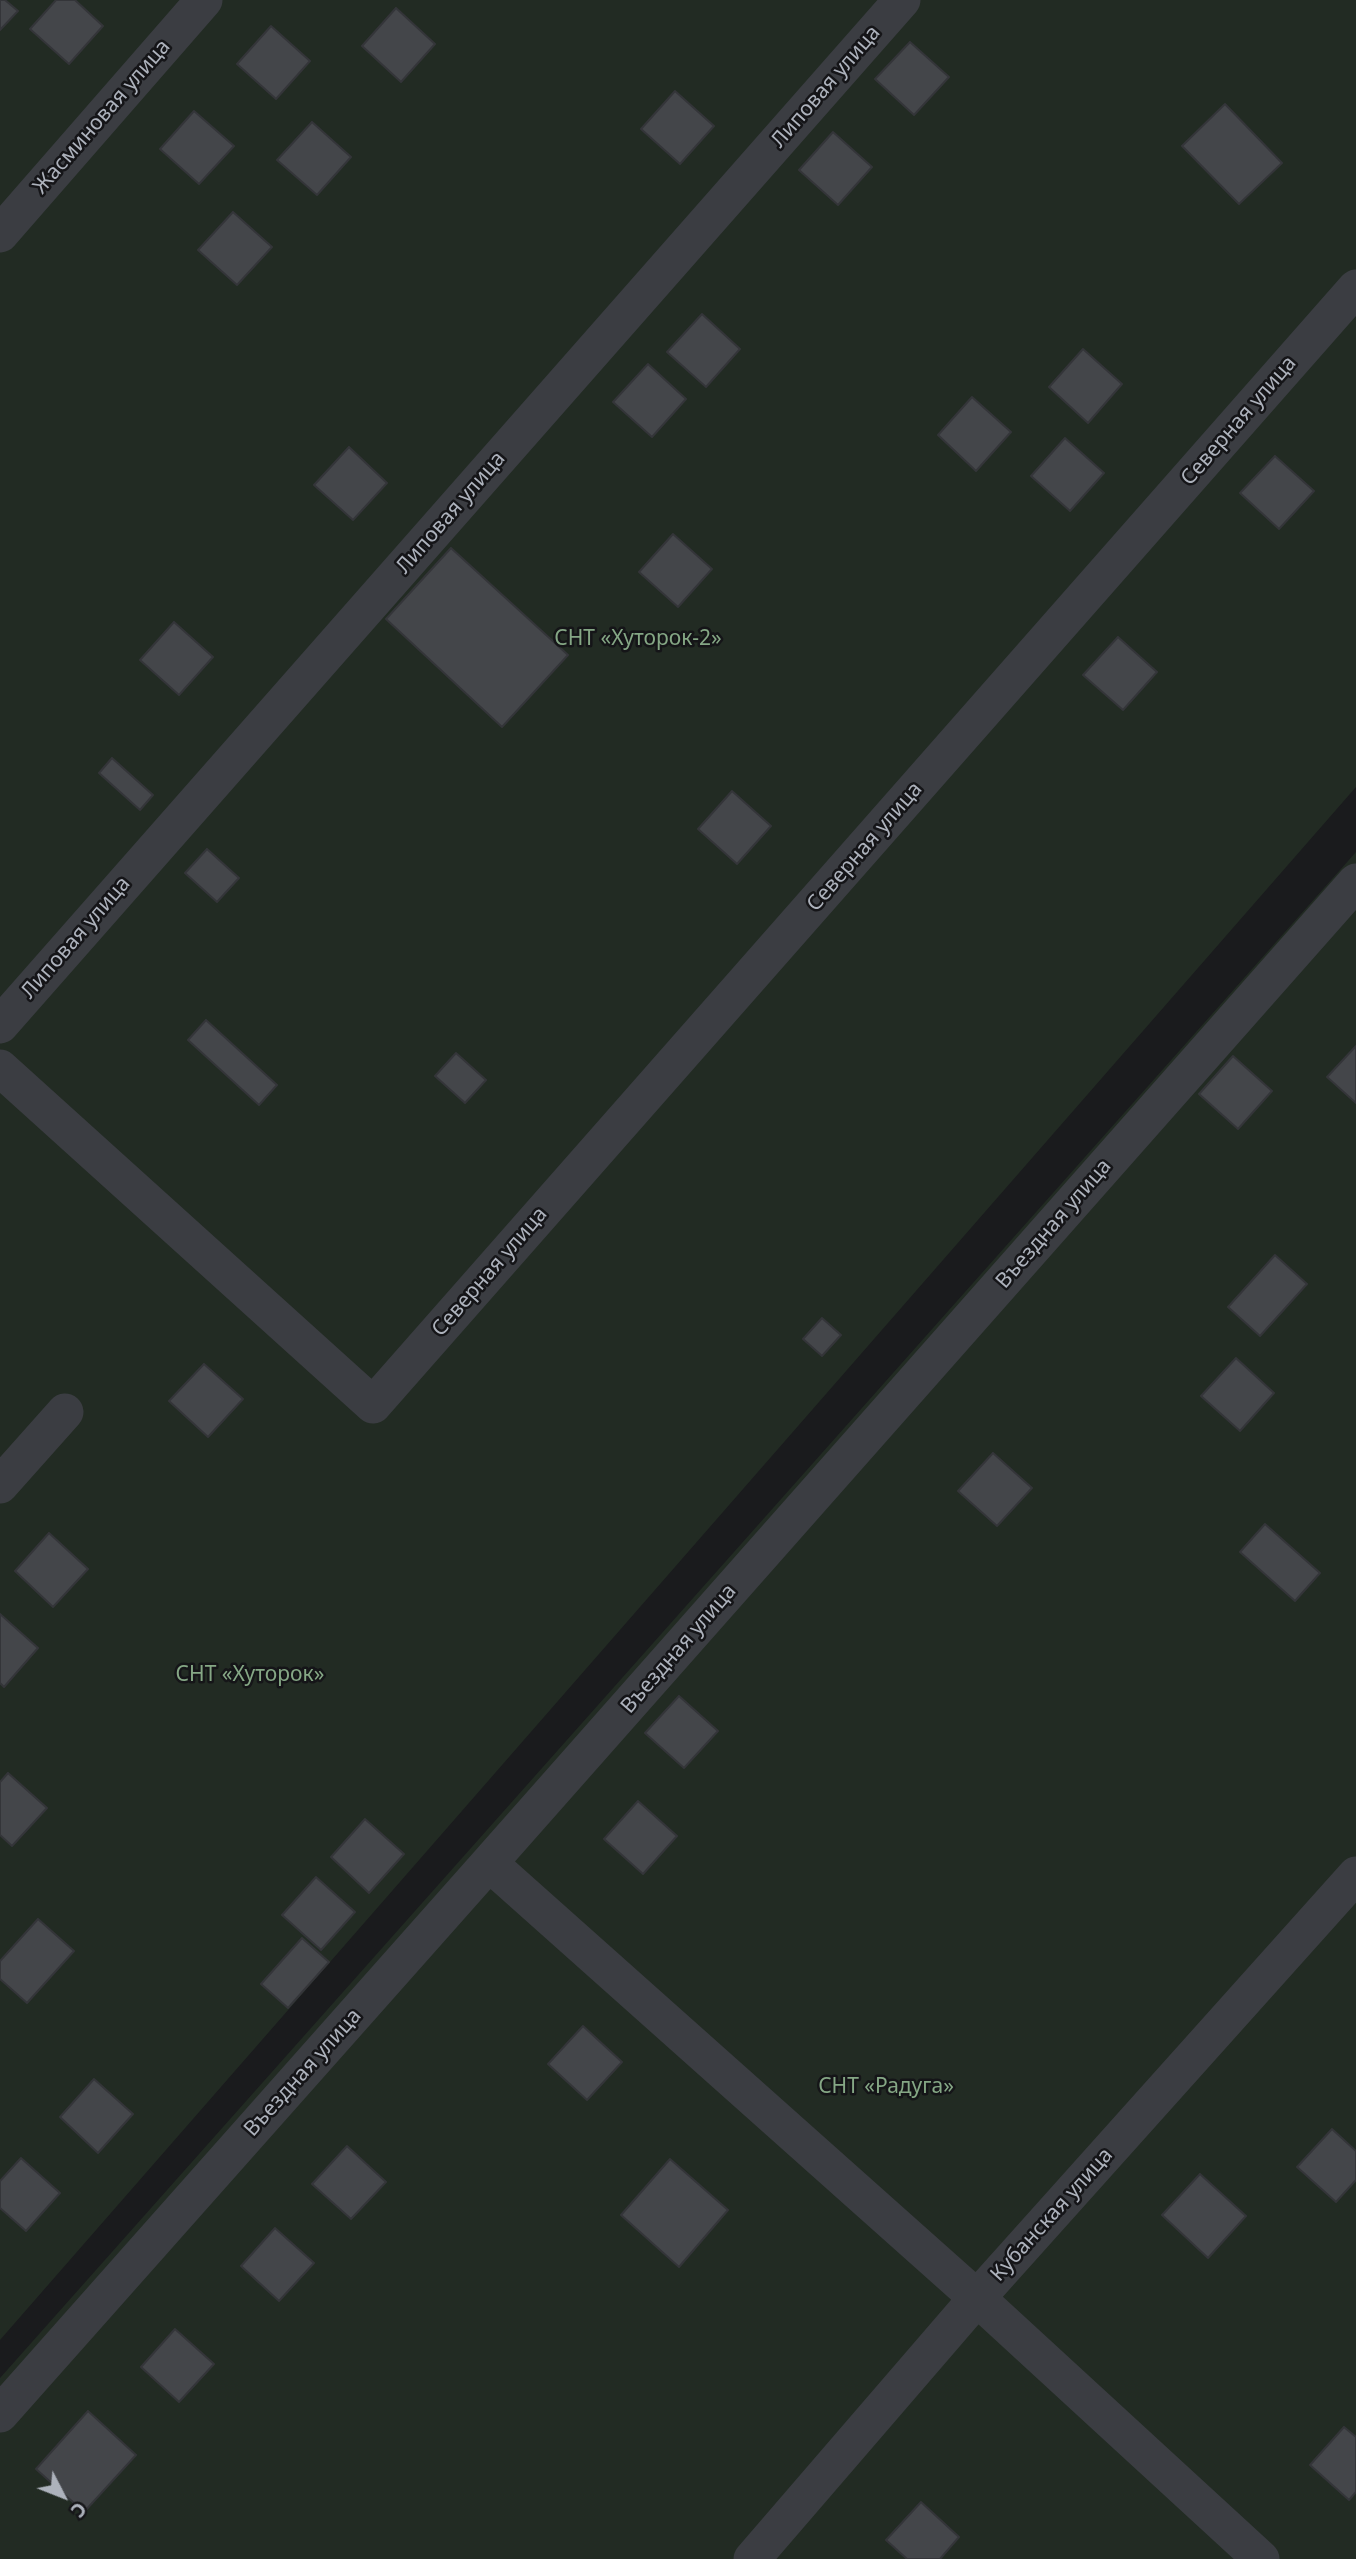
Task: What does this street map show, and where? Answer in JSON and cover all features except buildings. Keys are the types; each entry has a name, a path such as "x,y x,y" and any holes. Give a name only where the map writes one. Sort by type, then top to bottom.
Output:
{"street":[{"name":"Жасминовая улица","path":"0,234 204,0"},
{"name":"Липовая улица","path":"0,1025 902,0"},
{"name":"Северная улица","path":"0,1068 373,1405 1356,288"},
{"name":"Въездная улица","path":"0,2414 1356,882"},
{"path":"0,1485 65,1412"},
{"path":"489,1863 977,2298 1261,2559"},
{"name":"Кубанская улица","path":"752,2559 977,2298 1356,1875"}],"green space":[{"name":"СНТ «Хуторок-2»","path":"0,0 1356,0 1356,787 0,2340"},
{"name":"СНТ «Радуга»","path":"1356,852 1356,2559 0,2559 0,2378"}],"park label":[{"name":"СНТ «Хуторок»","path":"250,1675"}]}
